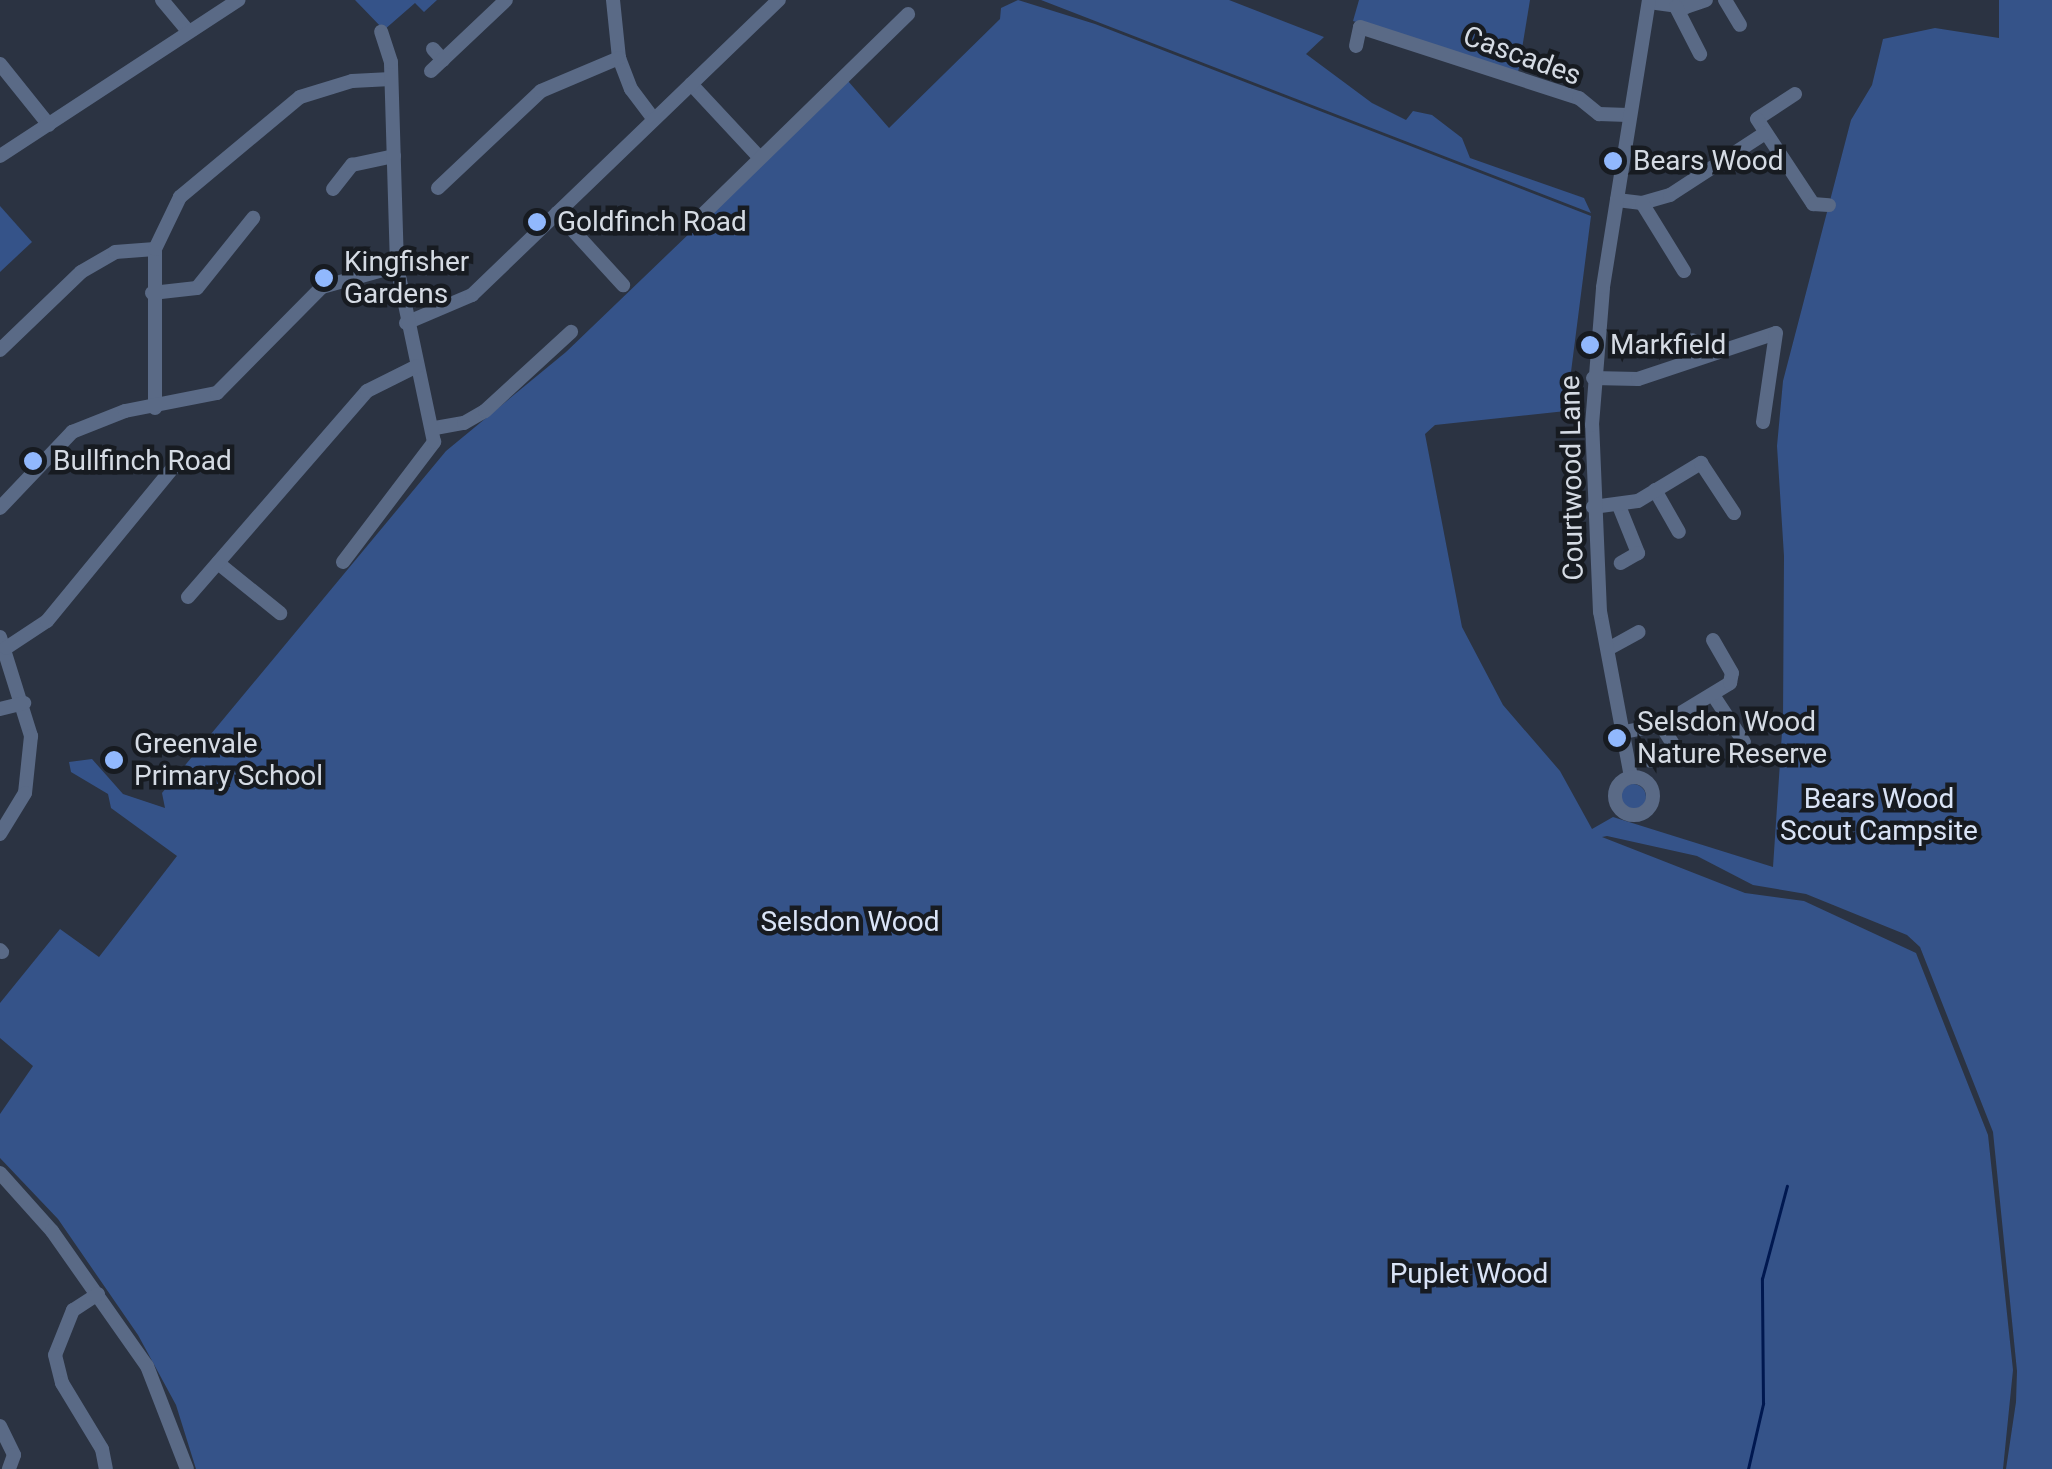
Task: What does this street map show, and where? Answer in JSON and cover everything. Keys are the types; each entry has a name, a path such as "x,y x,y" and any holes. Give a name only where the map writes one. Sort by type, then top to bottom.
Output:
{"street":[{"path":"162,0 188,32"},
{"path":"0,156 238,0"},
{"path":"436,60 506,0"},
{"path":"612,0 620,58 631,89 654,119"},
{"path":"406,323 472,295 779,0"},
{"path":"1649,1 1676,7 1704,0"},
{"path":"1725,0 1740,26"},
{"name":"Courtwood Lane","path":"1631,777 1608,649 1593,507 1594,378 1628,115 1649,1"},
{"path":"1676,7 1700,54"},
{"path":"692,226 908,14"},
{"name":"Cascades","path":"1356,46 1360,27 1579,98 1600,114 1628,115"},
{"path":"344,562 427,456 435,428 406,323 397,266 391,80 381,43"},
{"path":"441,179 541,91 620,58"},
{"path":"0,64 49,124"},
{"path":"155,408 155,250 180,197 268,118 326,87 391,80"},
{"path":"691,84 760,158"},
{"path":"1795,94 1756,119 1813,204 1829,205"},
{"path":"1617,200 1642,203 1687,188 1765,133"},
{"path":"335,182 352,165 394,156"},
{"path":"1642,203 1684,271"},
{"path":"557,212 622,285"},
{"path":"152,293 197,288 253,218"},
{"path":"0,350 81,272 115,252 155,250"},
{"path":"2,502 72,432 98,419 216,393 322,287 397,266"},
{"path":"435,428 464,423 485,411 571,332"},
{"path":"1594,378 1638,380 1763,333 1776,334 1763,422"},
{"path":"1689,360 1692,340"},
{"path":"188,597 367,392 417,366"},
{"path":"1593,507 1618,506 1660,487 1703,457 1734,513"},
{"path":"1668,462 1660,487 1679,532"},
{"path":"0,834 25,793 31,736 3,642 46,621 174,473"},
{"path":"1618,506 1638,553 1621,563"},
{"path":"218,563 280,613"},
{"path":"1608,649 1639,632"},
{"path":"1624,732 1661,725 1714,695 1732,672 1713,640"},
{"path":"1714,695 1744,742"},
{"path":"0,709 24,703"},
{"path":"1651,761 1678,752 1661,725"},
{"path":"0,1173 98,1294 147,1366 186,1469"},
{"path":"98,1294 73,1310 55,1355 62,1384 102,1450 106,1469"},
{"path":"0,1426 14,1455 8,1469"}],"green space":[{"path":"355,0 437,0 424,12 415,3 384,30"},
{"name":"Selsdon Wood","path":"1018,0 1095,24 1591,216 1566,411 1435,425 1425,434 1462,627 1503,705 1560,771 1592,829 1613,817 1773,867 1783,717 1784,556 1777,446 1783,381 1851,120 1872,85 1883,39 1935,28 1999,38 1999,0 2052,0 2052,1469 2006,1469 2017,1371 1993,1132 1920,947 1907,935 1806,894 1753,885 1697,856 1607,836 1602,837 1745,893 1804,901 1916,953 1988,1135 2013,1370 2003,1469 196,1469 176,1405 138,1335 58,1219 0,1158 0,1114 33,1066 0,1038 0,1003 60,929 99,957 177,856 111,808 108,794 71,772 69,762 92,759 123,794 165,808 162,793 446,451 566,352 848,81 889,128 1000,19 1001,8"},
{"path":"1041,0 1229,0 1324,37 1306,54 1372,103 1406,120 1413,111 1432,115 1462,138 1470,158 1584,198 1591,213"},
{"path":"1359,0 1530,0 1518,73 1353,21"},
{"path":"0,206 32,242 0,272"},
{"path":"1633,784 1642,788 1646,797 1642,806 1633,810 1624,806 1620,797 1624,788"}],"waterway":[{"path":"1748,1469 1763,1404 1762,1279 1787,1186"}],"place":[{"name":"Bears Wood","path":"1613,161"},
{"name":"Goldfinch Road","path":"537,222"},
{"name":"Kingfisher Gardens","path":"324,278"},
{"name":"Markfield","path":"1590,345"},
{"name":"Bullfinch Road","path":"33,461"},
{"name":"Selsdon Wood Nature Reserve","path":"1617,738"},
{"name":"Greenvale Primary School","path":"114,760"}],"park label":[{"name":"Bears Wood Scout Campsite","path":"1879,815"},
{"name":"Puplet Wood","path":"1469,1274"}]}
